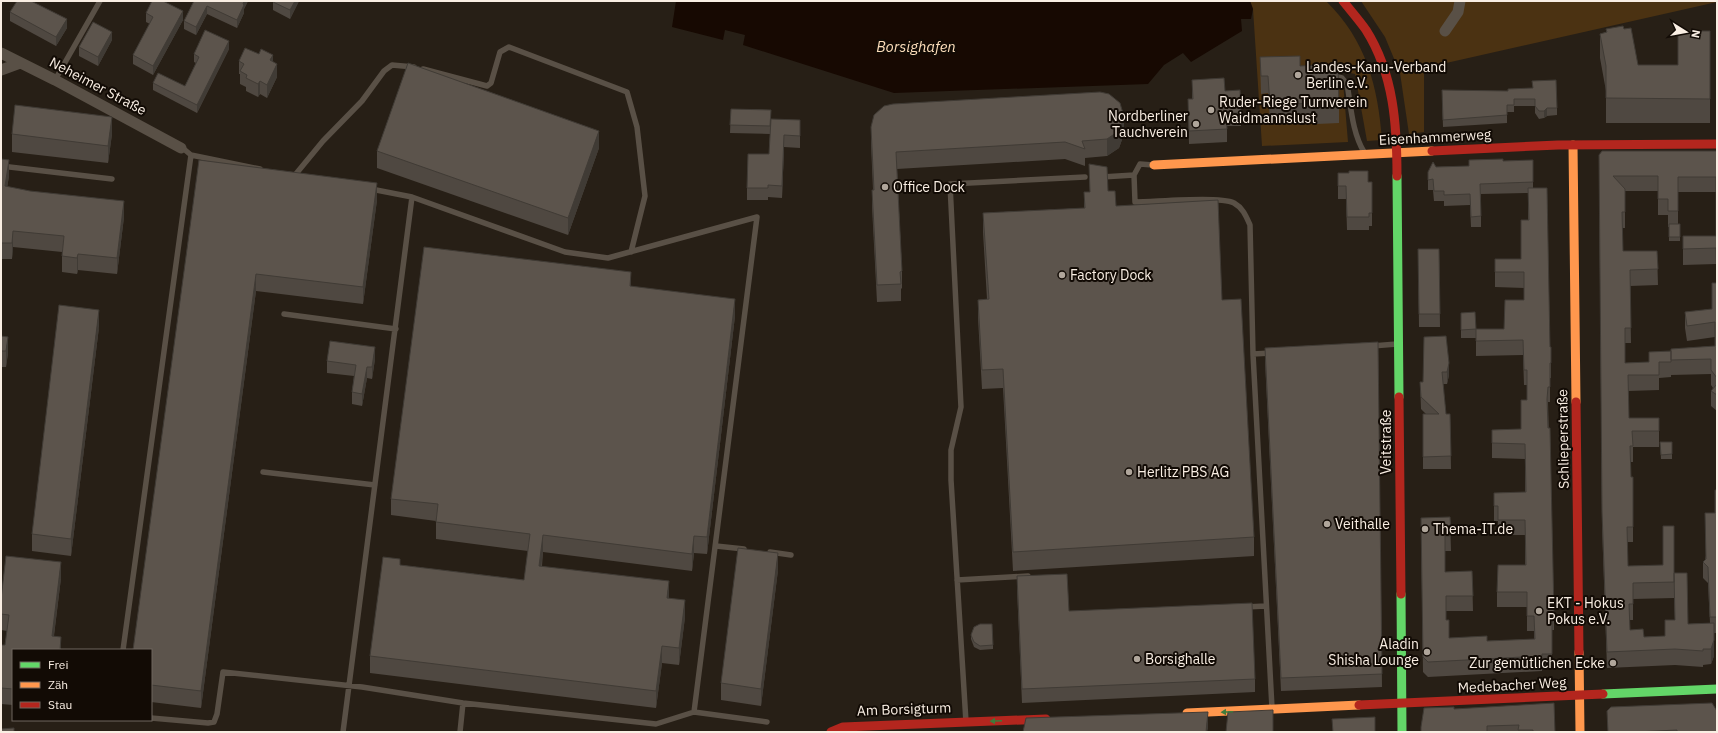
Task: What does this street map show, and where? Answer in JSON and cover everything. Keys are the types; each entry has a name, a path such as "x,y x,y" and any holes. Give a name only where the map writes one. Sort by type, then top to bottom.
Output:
{"street":[{"name":"Veitstraße","path":"1343,1 1366,29 1386,71 1394,106 1398,152 1402,732"},
{"path":"1445,31 1458,12 1460,1"},
{"name":"Neheimer Straße","path":"1,53 55,80 183,149"},
{"path":"1,70 20,63"},
{"name":"Eisenhammerweg","path":"1154,165 1366,155 1398,152 1573,145 1717,144"},
{"name":"Schlieperstraße","path":"1573,145 1580,732"},
{"name":"Medebacher Weg","path":"1272,710 1717,689"},
{"path":"1178,714 1272,710"},
{"name":"Am Borsigturm","path":"831,732 842,727 966,722 979,727 1052,719"}],"lane":[{"path":"55,80 100,1"},
{"path":"295,175 323,141 362,101 384,71 392,65 408,65 487,86 491,83 500,52 509,48 627,92 637,127 645,196 631,252"},
{"path":"1327,75 1342,78 1347,84 1355,131 1359,144 1366,155"},
{"path":"183,149 191,155 266,170"},
{"path":"122,649 191,155"},
{"path":"1154,165 1140,164 1134,175 1135,202 1220,200 1234,203 1244,212 1250,225 1253,354 1272,710"},
{"path":"1,166 112,179"},
{"path":"288,174 303,177"},
{"path":"1098,177 1134,175"},
{"path":"966,722 951,480 951,450 960,407 950,184 1085,177"},
{"path":"366,188 412,197 565,252 608,258 757,217 694,712"},
{"path":"343,732 412,197"},
{"path":"284,314 396,329"},
{"path":"1363,346 1399,344"},
{"path":"1253,354 1277,352"},
{"path":"263,472 376,485"},
{"path":"716,546 750,550"},
{"path":"764,552 791,555"},
{"path":"957,580 1037,576"},
{"path":"1235,607 1266,606"},
{"path":"152,718 208,723 214,722 217,714 223,672 349,686 463,703 656,724 694,712 767,722"},
{"path":"460,732 463,703"}],"shaded area":[{"name":"Landes-Kanu-Verband Berlin e.V.","path":"1250,1 1326,1 1340,16 1351,32 1368,65 1377,101 1382,140 1367,141 1355,74 1333,69 1343,82 1348,142 1262,146 1253,9"},
{"path":"1361,1 1717,2 1424,68 1424,132 1409,134 1400,73 1385,37"}],"water":[{"name":"Borsighafen","path":"676,1 1250,1 1253,9 1251,19 1241,19 1242,31 1191,62 1183,53 1164,65 1148,84 894,93 743,45 745,35 725,30 723,40 672,27"}],"building":[{"path":"17,1 31,1 67,19 56,37 10,12"},
{"path":"152,1 163,1 183,11 153,66 133,55 153,17 146,13"},
{"path":"194,1 244,1 244,5 237,20 207,6 196,27 184,21"},
{"path":"273,1 295,1 290,10"},
{"path":"93,22 112,32 98,57 79,47"},
{"path":"1623,26 1624,29 1631,28 1638,65 1678,65 1678,31 1710,31 1710,99 1606,98 1606,66 1600,34 1607,32 1606,29"},
{"path":"205,30 229,41 197,105 153,83 158,73 185,86 199,57 194,54"},
{"path":"245,48 259,54 261,49 273,55 270,60 277,64 267,85 260,81 258,84 246,78 247,75 240,71 244,64 239,61"},
{"path":"1300,56 1300,66 1338,64 1339,106 1317,107 1317,103 1270,105 1268,76 1261,76 1260,57"},
{"path":"408,63 599,131 568,218 377,151"},
{"path":"1224,78 1225,91 1240,90 1241,113 1226,113 1227,129 1189,131 1188,99 1193,99 1192,80"},
{"path":"1556,80 1557,108 1547,108 1544,111 1539,111 1535,106 1535,99 1514,99 1514,105 1507,105 1507,115 1443,120 1442,90 1508,91 1508,89 1533,88 1532,81"},
{"name":"Office Dock","path":"1100,92 1109,94 1120,103 1124,117 1119,131 1107,139 1082,141 1085,149 1065,142 896,152 902,271 900,272 901,284 877,285 872,190 874,190 871,127 874,115 884,106 893,104"},
{"path":"15,105 112,117 108,146 12,134"},
{"path":"731,109 771,110 770,126 730,125"},
{"path":"771,119 800,120 800,136 784,135 782,186 768,185 768,188 747,188 748,154 769,154"},
{"path":"1602,151 1717,151 1717,283 1717,378 1711,370 1711,359 1671,360 1671,362 1659,362 1659,375 1628,375 1629,418 1659,418 1659,431 1632,431 1633,446 1630,446 1631,477 1633,477 1633,527 1627,527 1628,566 1663,565 1663,526 1674,526 1674,573 1687,573 1688,624 1714,623 1714,640 1711,649 1703,649 1703,651 1675,649 1607,652 1602,511 1599,155","holes":["1613,176 1658,176 1658,199 1668,199 1668,211 1678,211 1678,177 1716,177 1716,236 1683,236 1683,249 1716,248 1717,283 1712,283 1712,309 1685,312 1687,326 1715,322 1715,346 1649,352 1649,362 1625,363 1625,328 1631,328 1630,270 1658,269 1657,251 1623,251 1622,212 1625,212 1625,189","1674,573 1675,620 1665,620 1665,636 1644,637 1643,629 1630,630 1629,604 1633,604 1633,583 1674,582"]},
{"path":"1,159 9,160 5,186 30,191 124,201 117,258 78,254 77,258 62,256 64,236 13,231 12,243 1,243"},
{"path":"1503,159 1503,161 1533,160 1533,182 1480,184 1481,216 1471,217 1470,194 1444,195 1444,191 1434,191 1433,179 1428,180 1428,172 1433,162 1436,167 1469,166 1469,160"},
{"path":"199,160 377,183 363,287 256,274 201,691 152,685 152,649 133,649"},
{"name":"Herlitz PBS AG","path":"1089,164 1107,167 1108,191 1115,191 1116,206 1218,200 1222,300 1241,299 1254,537 1013,552 1003,369 982,370 978,300 989,299 983,213 1085,208 1084,192 1090,192"},
{"path":"1349,171 1368,171 1368,182 1372,182 1372,213 1369,213 1369,217 1347,217 1346,186 1338,186 1338,173 1349,173"},
{"path":"1528,188 1547,188 1551,363 1550,387 1548,387 1547,399 1548,428 1550,428 1554,615 1552,615 1552,654 1542,654 1542,656 1428,662 1423,657 1421,518 1450,517 1451,536 1445,536 1445,572 1472,571 1473,596 1446,596 1446,620 1449,620 1449,638 1487,636 1487,641 1535,639 1534,616 1527,616 1527,592 1497,592 1498,565 1526,565 1525,520 1498,520 1498,506 1494,506 1494,493 1526,492 1525,444 1492,443 1492,430 1521,429 1521,400 1527,400 1527,370 1524,370 1523,340 1476,341 1476,329 1504,329 1505,300 1524,300 1524,272 1495,272 1495,259 1521,259 1521,220 1529,220"},
{"path":"1669,224 1680,224 1680,237 1669,237"},
{"path":"424,247 631,272 630,286 735,299 707,537 694,536 692,554 543,535 539,566 669,581 667,598 685,600 679,648 662,646 656,691 370,656 383,557 400,559 400,565 524,580 530,534 436,522 438,504 391,499"},
{"path":"1418,249 1439,249 1440,314 1419,314"},
{"path":"59,305 99,310 71,539 32,534"},
{"path":"1475,312 1476,329 1461,330 1461,313"},
{"path":"1,336 8,337 6,351 1,351"},
{"path":"1446,336 1449,363 1447,372 1442,372 1446,414 1450,414 1451,456 1423,457 1423,414 1439,414 1421,397 1420,382 1423,382 1424,337"},
{"path":"330,341 375,347 372,367 367,367 362,394 352,392 356,365 327,361"},
{"name":"Veithalle","path":"1378,342 1382,674 1281,678 1265,348"},
{"path":"1717,384 1717,395 1711,391"},
{"path":"1660,442 1672,442 1672,454 1661,455"},
{"path":"1715,490 1717,490 1717,617 1710,617 1708,567 1703,562 1706,559 1705,513 1715,513"},
{"path":"738,548 778,553 761,689 721,683"},
{"path":"6,556 61,562 52,636 61,637 60,649 12,649 12,689 1,688 1,645 5,645 9,615 1,614 1,599"},
{"name":"Borsighalle","path":"1067,574 1069,611 1252,603 1255,679 1022,689 1017,576"},
{"path":"980,624 992,624 993,645 980,646 974,642 971,635 974,627"},
{"path":"1554,703 1555,732 1518,730 1519,725 1487,726 1487,732 1421,732 1424,708 1454,707 1454,709"},
{"path":"1712,703 1717,711 1717,732 1677,732 1677,730 1608,732 1607,711 1611,707"},
{"path":"1273,710 1273,732 1226,732 1228,712"},
{"path":"1208,712 1206,732 1023,732 1026,718"},
{"path":"1375,717 1375,732 1333,732 1332,719"},
{"path":"14,728 14,732 1,732 1,729"}],"traffic: fast":[{"path":"1397,176 1399,397"},
{"path":"1401,594 1402,732"},
{"path":"1603,694 1717,689"}],"traffic: slow":[{"path":"1573,145 1576,402"},
{"path":"1154,165 1432,151"},
{"path":"1579,652 1580,732"},
{"path":"1187,713 1359,705"}],"traffic: jam":[{"path":"1343,1 1366,30 1383,64 1395,119 1397,176"},
{"path":"1432,151 1558,145 1717,144"},
{"path":"1399,397 1401,594"},
{"path":"1576,402 1579,652"},
{"path":"1359,705 1603,694"},
{"path":"831,732 843,727 1046,719"}],"place":[{"name":"Landes-Kanu-Verband Berlin e.V.","path":"1298,75"},
{"name":"Ruder-Riege Turnverein Waidmannslust","path":"1211,110"},
{"name":"Nordberliner Tauchverein","path":"1196,124"},
{"name":"Office Dock","path":"885,187"},
{"name":"Factory Dock","path":"1062,275"},
{"name":"Herlitz PBS AG","path":"1129,472"},
{"name":"Veithalle","path":"1327,524"},
{"name":"Thema-IT.de","path":"1425,529"},
{"name":"EKT - Hokus Pokus e.V.","path":"1539,611"},
{"name":"Aladin Shisha Lounge","path":"1427,652"},
{"name":"Borsighalle","path":"1137,659"},
{"name":"Zur gemütlichen Ecke","path":"1613,663"}]}
